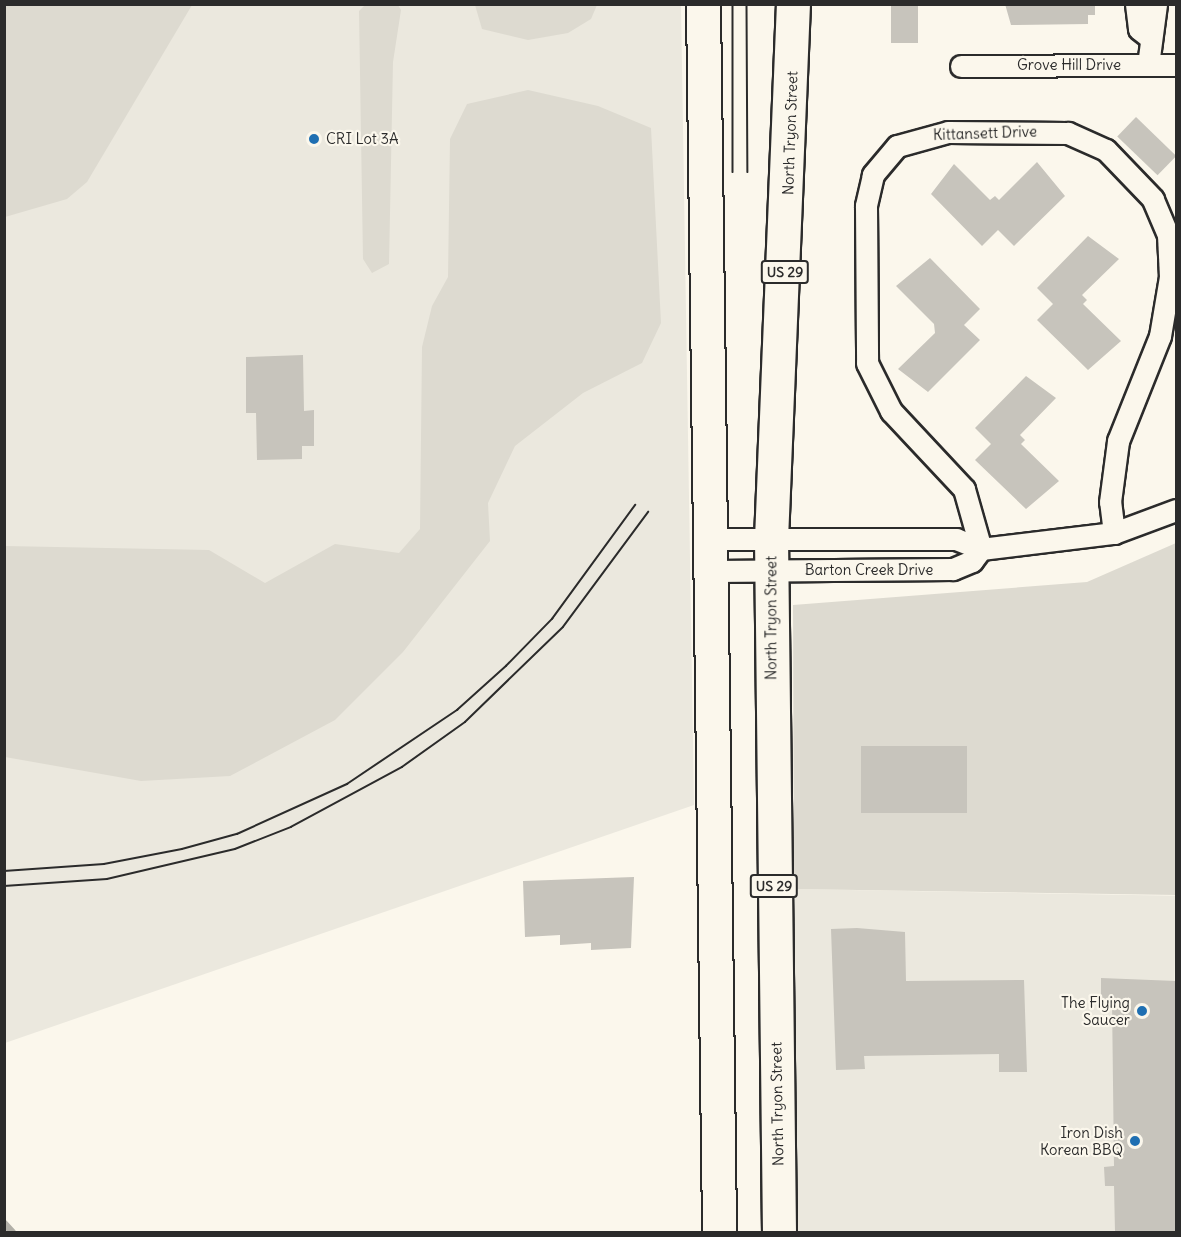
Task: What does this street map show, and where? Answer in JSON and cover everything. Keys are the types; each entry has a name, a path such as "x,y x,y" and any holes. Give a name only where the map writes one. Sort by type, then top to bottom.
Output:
{"main road":[{"path":"703,4 713,555 719,1233"},
{"name":"North Tryon Street","path":"779,1233 771,555 793,4"}],"street":[{"path":"1136,4 1139,29 1148,36"},
{"path":"1148,65 1148,36 1156,27 1156,4"},
{"name":"Grove Hill Drive","path":"961,66 1176,65"},
{"name":"Kittansett Drive","path":"981,549 964,489 891,411 867,363 869,187 888,153 934,134 1056,131 1085,138 1128,169 1162,218 1170,254 1166,309 1153,356 1118,441 1110,502 1114,532"},
{"name":"Barton Creek Drive","path":"713,555 771,555 956,538 981,549 1114,532 1176,510"},
{"name":"Barton Creek Drive","path":"713,555 771,555 953,569 972,561 981,549"}],"shaded area":[{"path":"475,4 597,5 591,19 568,33 528,40 482,29"},
{"path":"4,5 681,5 694,805 5,1043"},
{"path":"4,5 192,5 87,182 67,199 5,217"},
{"path":"365,5 398,5 401,10 393,62 389,264 372,273 363,259 359,11"},
{"path":"528,90 598,106 651,128 661,323 642,363 583,393 515,446 488,503 490,541 403,652 335,720 230,776 141,781 5,757 5,546 209,550 265,583 335,544 399,553 420,529 422,347 432,306 448,277 450,139 467,104"},
{"path":"1176,543 1176,895 794,889 793,605 1087,582"},
{"path":"794,889 1176,896 1170,1232 788,1232"}],"building":[{"path":"891,4 918,4 918,43 891,43"},
{"path":"1005,4 1095,4 1095,15 1088,15 1088,24 1011,25"},
{"path":"1136,117 1176,156 1158,175 1117,136"},
{"path":"1037,162 1065,196 1014,246 998,230 982,246 931,194 954,164 990,200 995,196 999,200"},
{"path":"1088,236 1119,259 1082,295 1087,300 1083,304 1121,341 1088,370 1037,320 1053,304 1037,288"},
{"path":"930,258 980,309 964,325 980,340 928,392 898,369 935,333 934,324 896,286"},
{"path":"303,355 304,411 314,410 314,446 302,446 302,459 257,460 256,413 246,413 246,357"},
{"path":"1026,376 1056,398 1020,435 1025,440 1021,444 1059,481 1026,509 975,460 991,444 975,428"},
{"path":"861,746 967,746 967,813 861,813"},
{"path":"634,877 631,948 591,950 591,943 560,945 560,935 525,937 523,881"},
{"path":"857,928 905,932 906,981 1024,980 1027,1072 999,1072 999,1054 864,1056 865,1069 836,1070 831,929"},
{"path":"1101,978 1176,981 1176,1232 1115,1232 1114,1186 1105,1186 1104,1167 1114,1166 1112,1000 1101,1000"}],"waterway":[{"path":"4,1223 12,1232"}],"tram line":[{"path":"733,4 733,172"},
{"path":"747,4 748,172"},
{"path":"4,871 104,864 182,849 237,834 347,784 457,710 506,666 552,619 635,505"},
{"path":"4,886 107,879 235,849 291,827 402,767 465,722 563,627 648,512"}],"place":[{"name":"CRI Lot 3A","path":"314,139"},
{"name":"The Flying Saucer","path":"1142,1011"},
{"name":"Iron Dish Korean BBQ","path":"1135,1141"}]}
